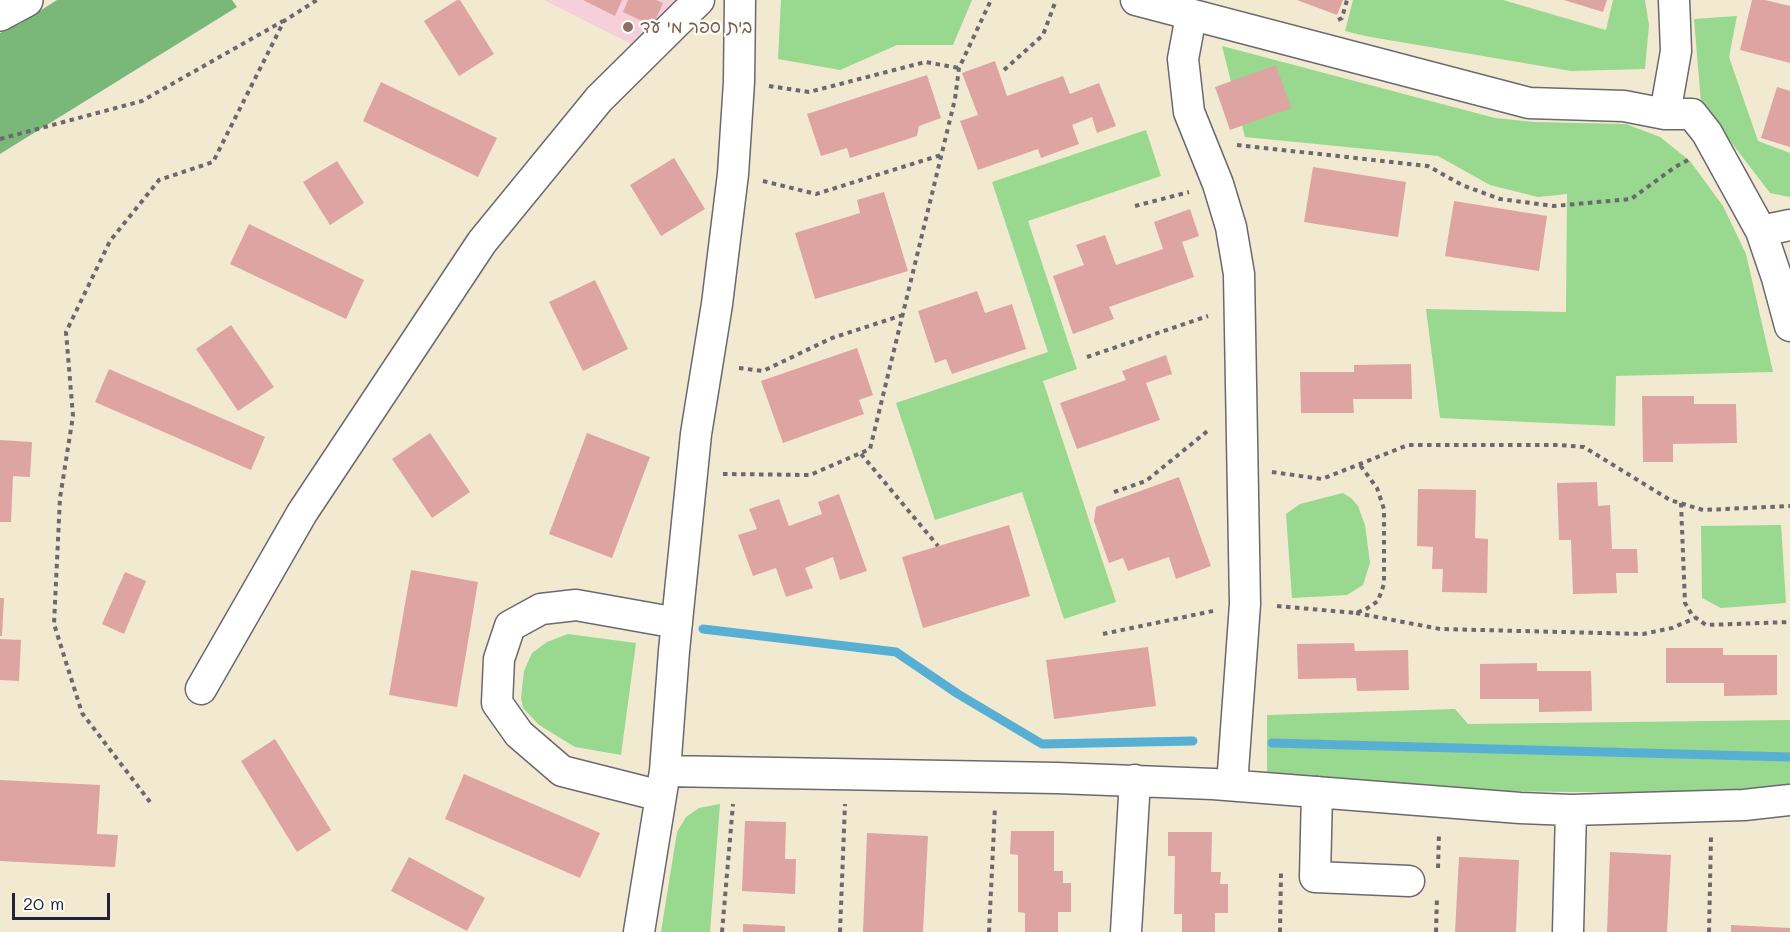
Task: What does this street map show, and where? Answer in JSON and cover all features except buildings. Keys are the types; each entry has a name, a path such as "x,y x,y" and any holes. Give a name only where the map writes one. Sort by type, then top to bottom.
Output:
{"main road":[{"path":"0,14 26,0"}],"street":[{"path":"201,689 302,513 482,242 599,99 699,0"},
{"path":"639,932 663,783 696,435 708,364 733,174 739,82 740,0"},
{"path":"1136,0 1529,103 1624,106 1665,114 1692,114 1713,146 1761,231 1790,326"},
{"path":"1665,114 1676,51 1674,0"},
{"path":"1191,16 1183,59 1189,112 1218,184 1231,227 1239,274 1245,604 1232,785"},
{"path":"1761,231 1790,225"},
{"path":"677,623 576,606 541,609 510,626 499,659 496,703 519,734 562,771 663,783 735,772 1135,780 1571,810 1744,805 1790,800"},
{"path":"1126,932 1135,780"},
{"path":"1317,792 1315,877 1409,881"},
{"path":"1568,932 1571,810"}],"path":[{"path":"0,139 142,100 284,21 317,0"},
{"path":"692,474 810,475 870,449 955,99 959,68 991,0"},
{"path":"1004,70 1043,35 1056,0"},
{"path":"150,802 82,713 54,624 60,498 73,416 66,332 110,241 159,180 213,162 284,21"},
{"path":"739,82 809,92 925,62 959,68"},
{"path":"1200,141 1428,166 1462,185 1500,199 1554,206 1631,199 1675,166 1713,146"},
{"path":"733,174 816,194 941,155"},
{"path":"1134,206 1218,184"},
{"path":"1087,357 1240,306"},
{"path":"708,364 763,371 832,338 903,315"},
{"path":"1114,492 1146,481 1213,427 1242,426"},
{"path":"1244,468 1322,479 1408,444 1560,445 1584,447 1670,500 1703,510 1790,506"},
{"path":"861,454 938,546"},
{"path":"1356,613 1378,601 1384,585 1384,509 1377,488 1360,465"},
{"path":"1681,503 1685,603 1695,618 1706,625 1790,622"},
{"path":"1103,634 1245,604 1356,613 1440,629 1642,634 1672,628 1695,618"},
{"path":"722,932 735,772"},
{"path":"840,932 846,774"},
{"path":"989,932 996,777"},
{"path":"1709,932 1712,806"}],"shaded area":[{"name":"בית ספר מי עד","path":"544,0 682,0 639,48"}],"green space":[{"path":"57,0 232,0 237,7 0,154 0,33 21,23"},
{"path":"781,0 972,0 953,45 897,45 840,70 778,59"},
{"path":"1353,0 1503,0 1606,30 1613,0 1645,0 1649,25 1645,69 1571,71 1365,36 1345,31"},
{"path":"1737,16 1729,57 1758,141 1790,153 1790,197 1770,193 1701,103 1694,19"},
{"path":"1222,46 1495,118 1534,122 1626,124 1660,137 1690,161 1723,206 1746,254 1773,372 1616,376 1615,426 1440,418 1426,309 1566,312 1567,194 1538,197 1490,185 1438,156 1245,137"},
{"path":"1146,130 1161,176 1028,221 1077,369 1043,381 1116,602 1064,619 1022,492 935,520 896,403 1048,352 992,182"},
{"path":"1343,493 1358,506 1365,525 1370,563 1363,585 1347,595 1292,598 1286,514 1300,504"},
{"path":"1781,525 1786,603 1721,608 1702,598 1701,526"},
{"path":"568,634 636,643 621,755 575,747 539,725 523,708 521,698 524,671 532,653 547,642"},
{"path":"1455,709 1468,724 1790,720 1790,785 1744,794 1494,791 1267,772 1267,715"},
{"path":"720,804 710,932 661,932 677,832 686,817 699,808"}],"waterway":[{"path":"703,629 896,652 958,694 1042,744 1193,741"},
{"path":"1272,743 1790,757"}],"place":[{"name":"בית ספר מי עד","path":"628,27"}]}
